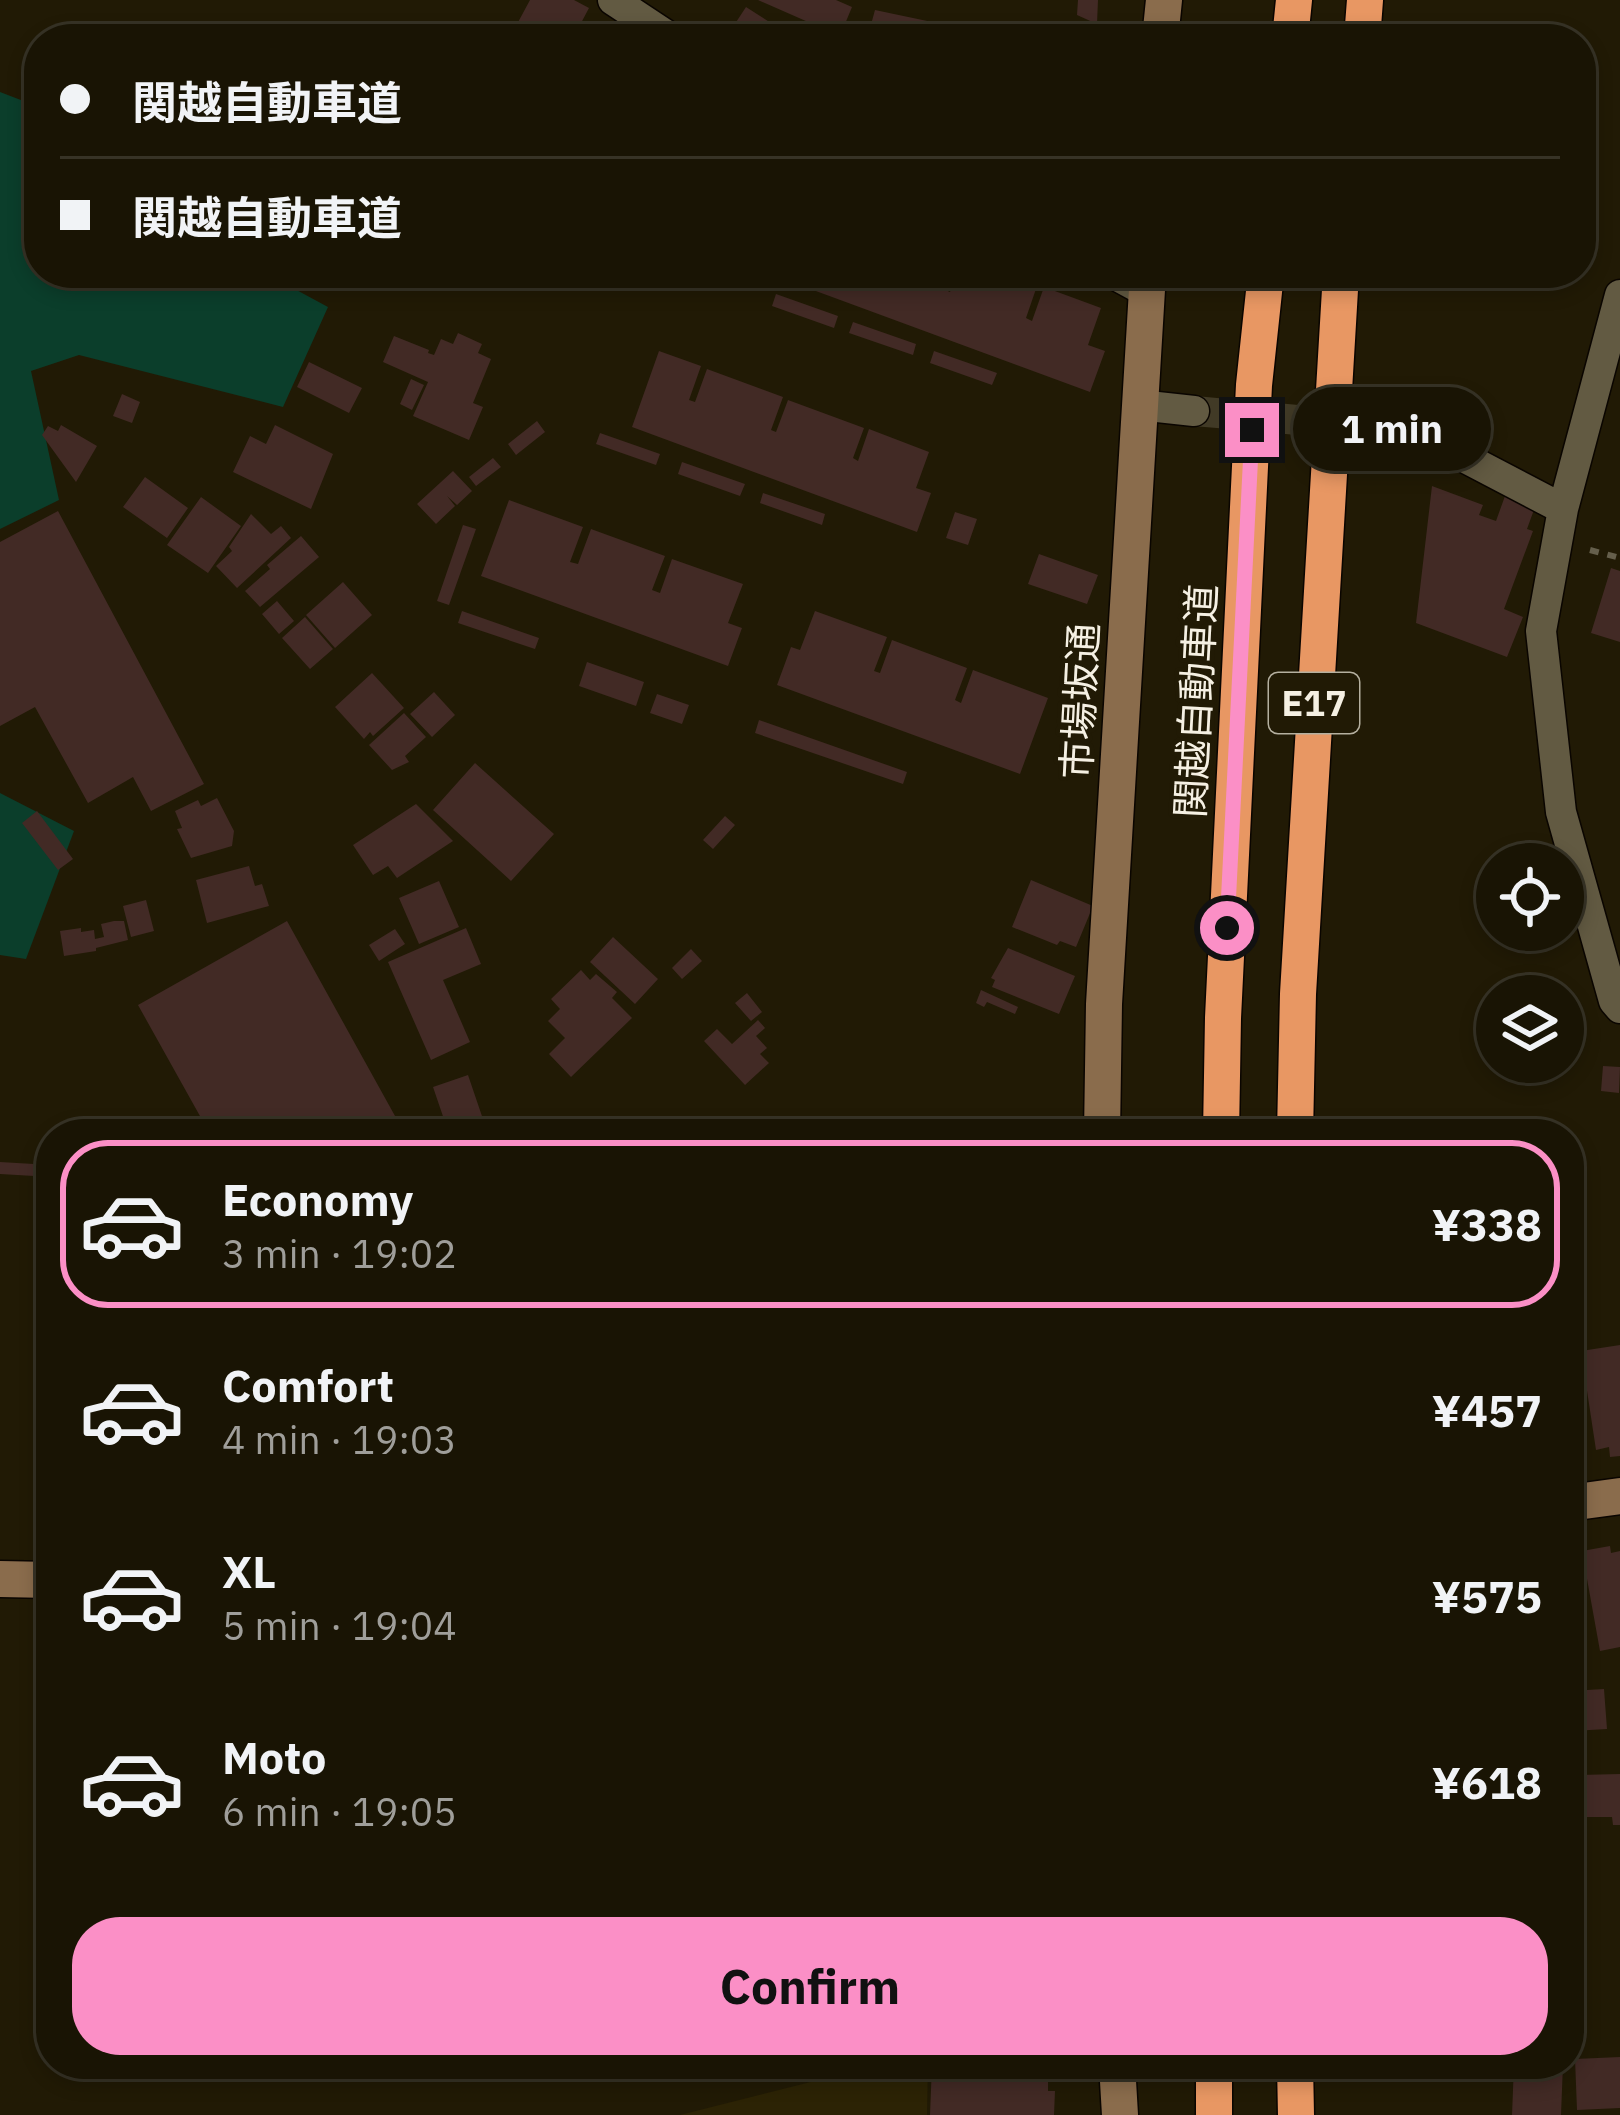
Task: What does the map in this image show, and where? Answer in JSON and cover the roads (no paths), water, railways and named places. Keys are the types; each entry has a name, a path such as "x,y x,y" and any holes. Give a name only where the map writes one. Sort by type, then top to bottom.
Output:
{"highway":[{"name":"関越自動車道","path":"1221,1119 1222,1018 1254,385 1264,288"},
{"name":"E17","path":"1295,1119 1300,948 1340,288"},
{"path":"1214,2079 1214,2115"},
{"path":"1295,2079 1296,2115"}],"street":[{"path":"613,0 649,24"},
{"name":"市場坂通","path":"1102,1119 1106,980 1147,288"},
{"path":"1620,295 1563,509 1541,631 1561,812 1620,1008"},
{"path":"1139,405 1194,411"},
{"path":"1370,426 1412,430 1563,509"},
{"path":"1584,1501 1620,1496"},
{"path":"0,1580 36,1580"},
{"path":"1119,2079 1120,2115"}],"tunnel":[{"path":"1194,411 1356,425"}]}
